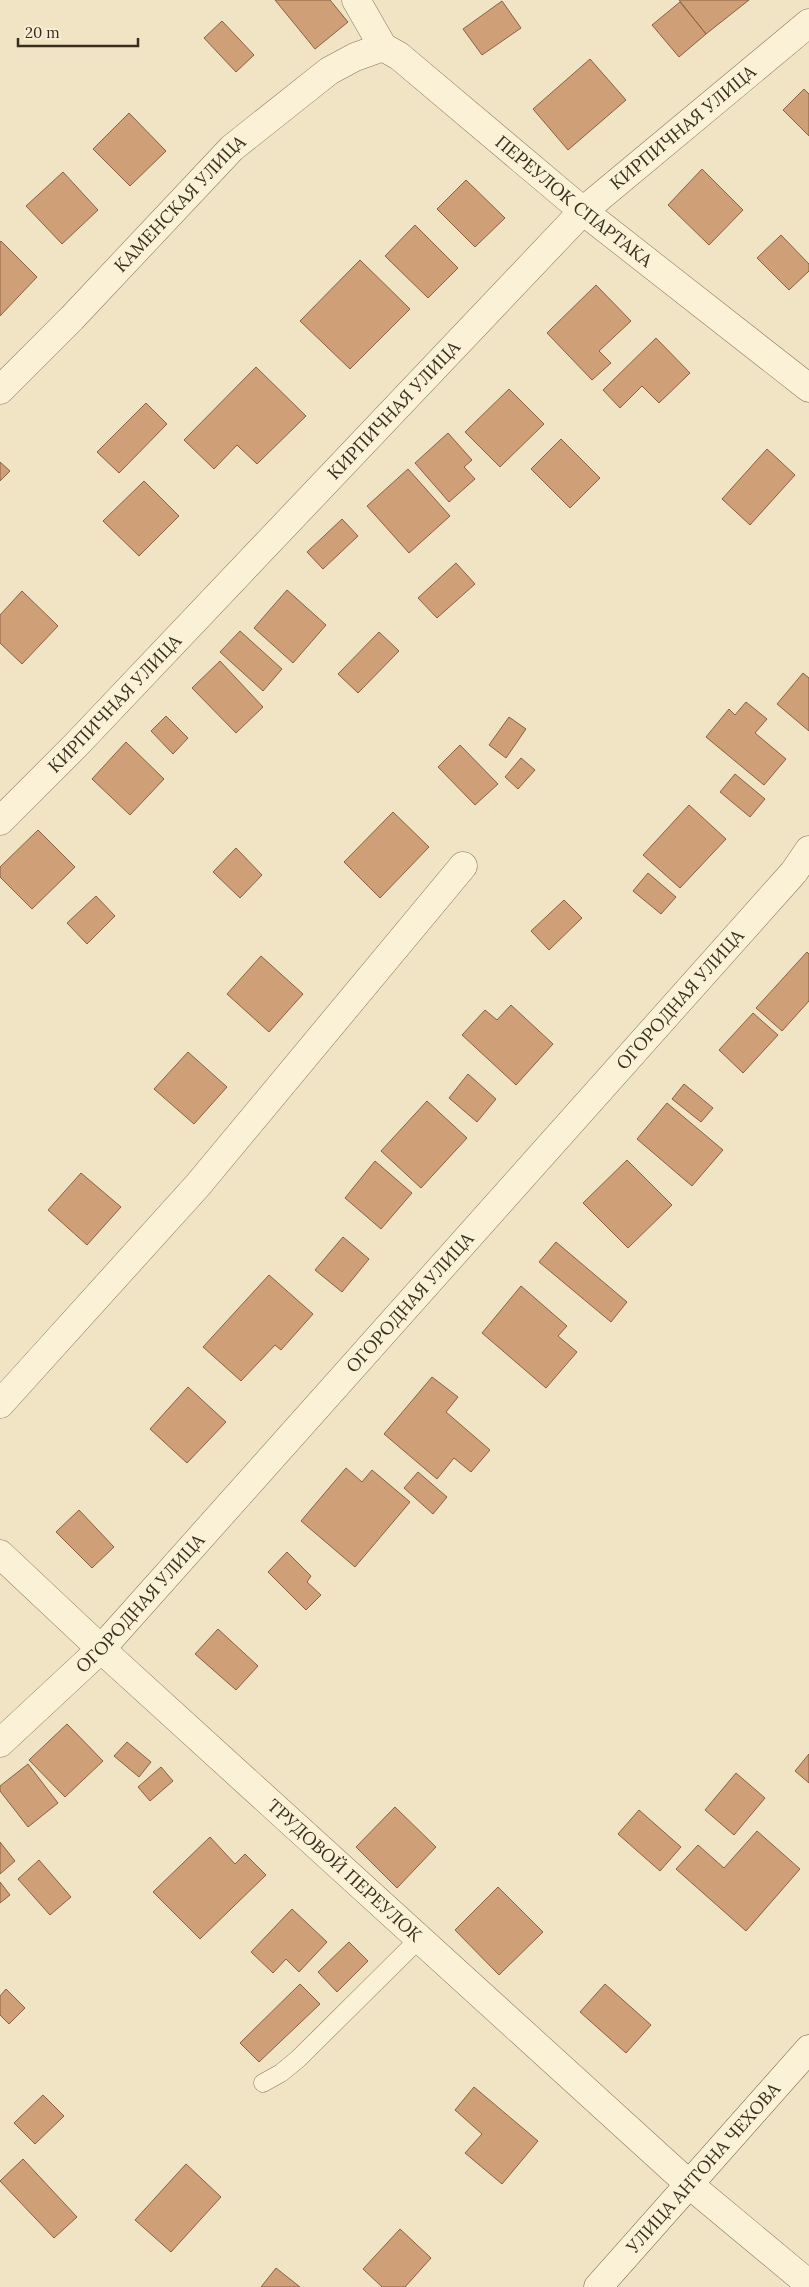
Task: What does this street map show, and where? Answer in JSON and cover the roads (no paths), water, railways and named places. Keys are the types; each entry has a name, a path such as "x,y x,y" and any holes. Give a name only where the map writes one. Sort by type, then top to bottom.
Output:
{"street":[{"path":"356,0 383,48"},
{"name":"КИРПИЧНАЯ УЛИЦА","path":"0,821 76,745 582,211 809,23"},
{"name":"ПЕРЕУЛОК СПАРТАКА","path":"383,48 399,56 582,211 809,388"},
{"name":"КАМЕНСКАЯ УЛИЦА","path":"0,390 72,318 232,148 329,71 355,57 383,48"},
{"name":"ОГОРОДНАЯ УЛИЦА","path":"0,1743 101,1649 788,879 809,850"},
{"path":"0,1404 198,1184 463,866"},
{"name":"ТРУДОВОЙ ПЕРЕУЛОК","path":"0,1554 101,1649 690,2185 809,2284"},
{"name":"УЛИЦА АНТОНА ЧЕХОВА","path":"598,2287 809,2049"}],"lane":[{"path":"263,2083 281,2073 298,2059 419,1939"}]}
